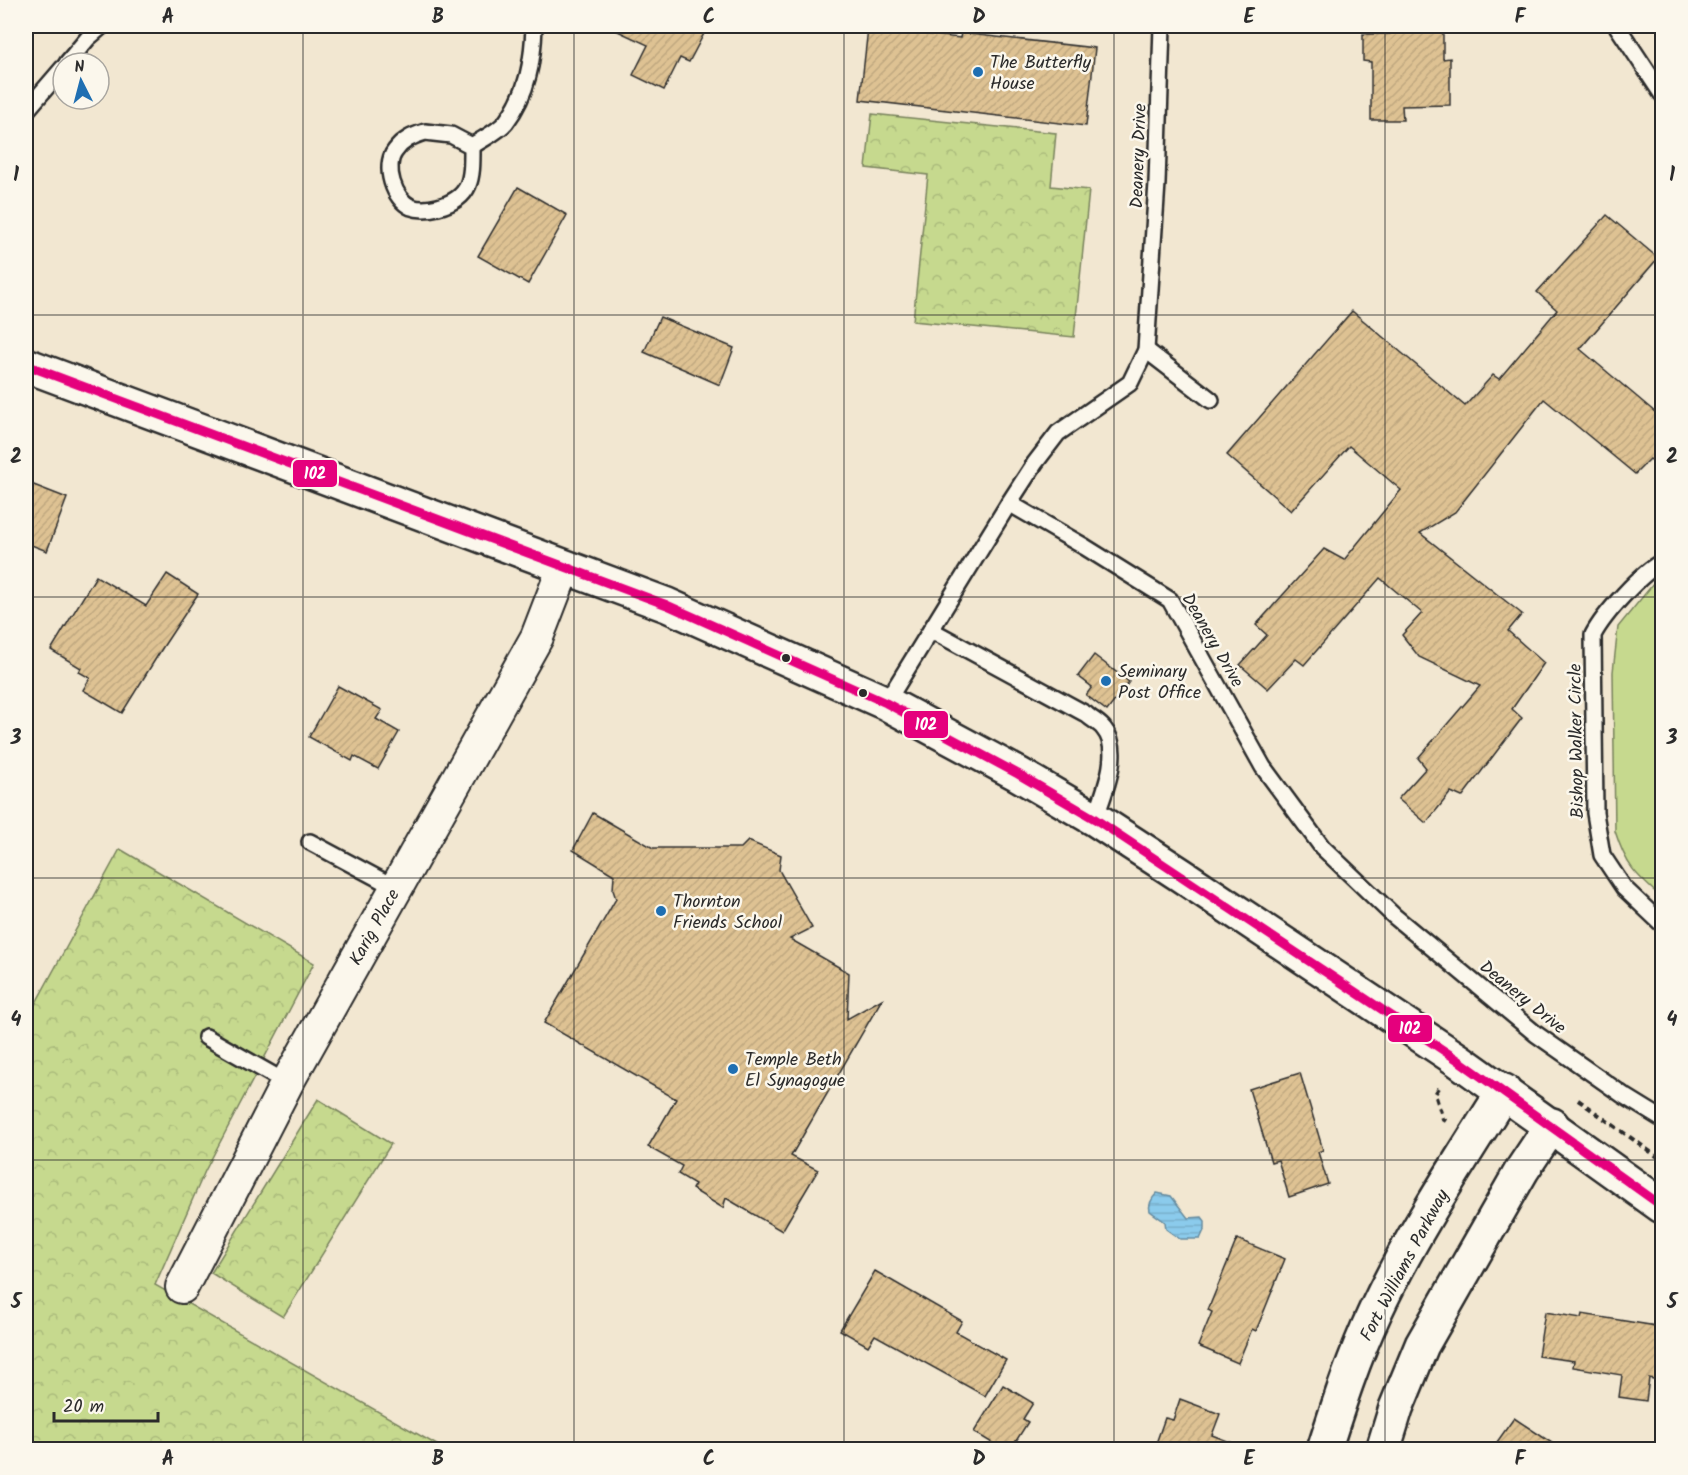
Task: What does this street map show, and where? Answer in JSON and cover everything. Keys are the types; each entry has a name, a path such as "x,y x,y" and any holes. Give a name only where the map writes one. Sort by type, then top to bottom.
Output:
{"main road":[{"path":"26,365 708,622 886,703 977,751 1095,819 1328,971 1504,1091 1662,1206"},
{"name":"Fort Williams Parkway","path":"1324,1449 1342,1391 1375,1312 1423,1222 1504,1091"},
{"path":"1383,1449 1396,1408 1422,1344 1522,1170 1552,1125"}],"street":[{"name":"Karig Place","path":"182,1287 287,1083 537,637 564,567"}],"lane":[{"path":"78,51 102,26"},
{"path":"472,146 505,123 524,91 531,68 534,26"},
{"name":"Deanery Drive","path":"1162,26 1157,183 1146,350 1130,384 1058,433 1009,503 1170,600 1263,767 1322,847 1394,916 1536,1034 1623,1095 1662,1119"},
{"path":"1617,26 1662,94"},
{"path":"26,111 51,82"},
{"path":"425,132 451,135 472,146 472,168 468,189 453,203 429,209 411,207 396,195 390,175 392,153 406,139 425,132"},
{"path":"1146,350 1211,400"},
{"path":"886,703 1009,503"},
{"name":"Bishop Walker Circle","path":"1662,562 1651,568 1600,622 1593,635 1595,813 1602,855 1624,888 1662,924"},
{"path":"931,630 1086,714 1105,729 1110,744 1112,766 1095,819"},
{"path":"310,842 396,888"},
{"path":"206,1037 287,1083"}],"green space":[{"path":"872,114 1056,133 1051,186 1089,190 1074,337 913,321 928,175 866,168"},
{"path":"1662,573 1662,898 1632,869 1615,831 1613,672 1618,627"},
{"path":"120,849 314,963 205,1171 155,1285 444,1449 26,1450 26,1021"},
{"path":"318,1099 391,1144 283,1317 211,1273"}],"water":[{"path":"1157,1193 1171,1196 1188,1218 1202,1217 1205,1221 1205,1228 1200,1239 1180,1239 1166,1229 1165,1222 1150,1211 1151,1201"}],"building":[{"path":"607,26 708,26 689,62 680,58 664,90 633,75 648,45"},
{"path":"1390,26 1425,26 1426,30 1443,30 1443,59 1450,58 1450,105 1402,106 1403,120 1371,120 1371,62 1363,61 1363,34 1390,34"},
{"name":"The Butterfly House","path":"868,28 960,38 961,33 1095,48 1086,126 860,100"},
{"path":"518,187 567,215 528,284 478,256"},
{"path":"1607,215 1658,258 1580,349 1662,418 1662,468 1650,459 1635,474 1544,399 1455,512 1420,533 1522,614 1508,631 1544,663 1512,709 1522,718 1462,797 1451,792 1426,823 1398,799 1426,768 1418,758 1480,686 1419,657 1402,635 1422,613 1380,578 1304,665 1296,659 1268,689 1240,665 1267,635 1256,625 1324,549 1344,560 1401,490 1349,446 1291,511 1227,455 1352,311 1465,406 1493,375 1499,379 1557,310 1537,292"},
{"path":"660,317 734,348 720,385 644,352"},
{"path":"26,482 67,498 47,551 26,543"},
{"path":"167,574 198,594 122,713 83,690 90,678 79,672 81,668 51,650 96,576 146,606"},
{"name":"Seminary Post Office","path":"1094,655 1129,682 1107,711 1086,695 1092,687 1078,676"},
{"path":"338,686 382,710 376,719 399,732 378,769 354,756 352,761 309,737"},
{"name":"Temple Beth El Synagogue","path":"593,813 653,848 741,848 748,841 781,855 779,870 812,928 790,939 849,973 847,1019 882,999 791,1156 818,1170 782,1231 726,1198 723,1208 692,1189 695,1184 678,1174 682,1166 648,1147 676,1099 544,1023 616,899 613,890 614,875 573,850"},
{"path":"1300,1073 1323,1150 1318,1152 1328,1184 1289,1197 1278,1160 1271,1162 1249,1089"},
{"path":"1237,1239 1285,1259 1256,1331 1252,1329 1238,1363 1198,1346 1212,1312 1208,1310"},
{"path":"875,1271 962,1321 956,1332 1006,1360 985,1396 875,1335 868,1346 840,1330"},
{"path":"1545,1312 1581,1318 1582,1314 1662,1327 1662,1354 1658,1380 1649,1378 1646,1401 1619,1397 1622,1375 1573,1367 1574,1361 1538,1356"},
{"path":"1003,1385 1033,1403 1023,1419 1028,1422 1011,1449 1002,1449 974,1432"},
{"path":"1180,1399 1220,1414 1212,1435 1243,1447 1242,1449 1154,1449 1165,1418 1173,1420"},
{"path":"1514,1418 1561,1449 1492,1449"}],"transit line":[{"name":"102","path":"26,365 667,605 886,703 1018,774 1095,819 1458,1060 1662,1206"}],"place":[{"name":"The Butterfly House","path":"978,72"},
{"name":"Seminary Post Office","path":"1106,681"},
{"name":"Thornton Friends School","path":"661,911"},
{"name":"Temple Beth El Synagogue","path":"733,1069"}]}
